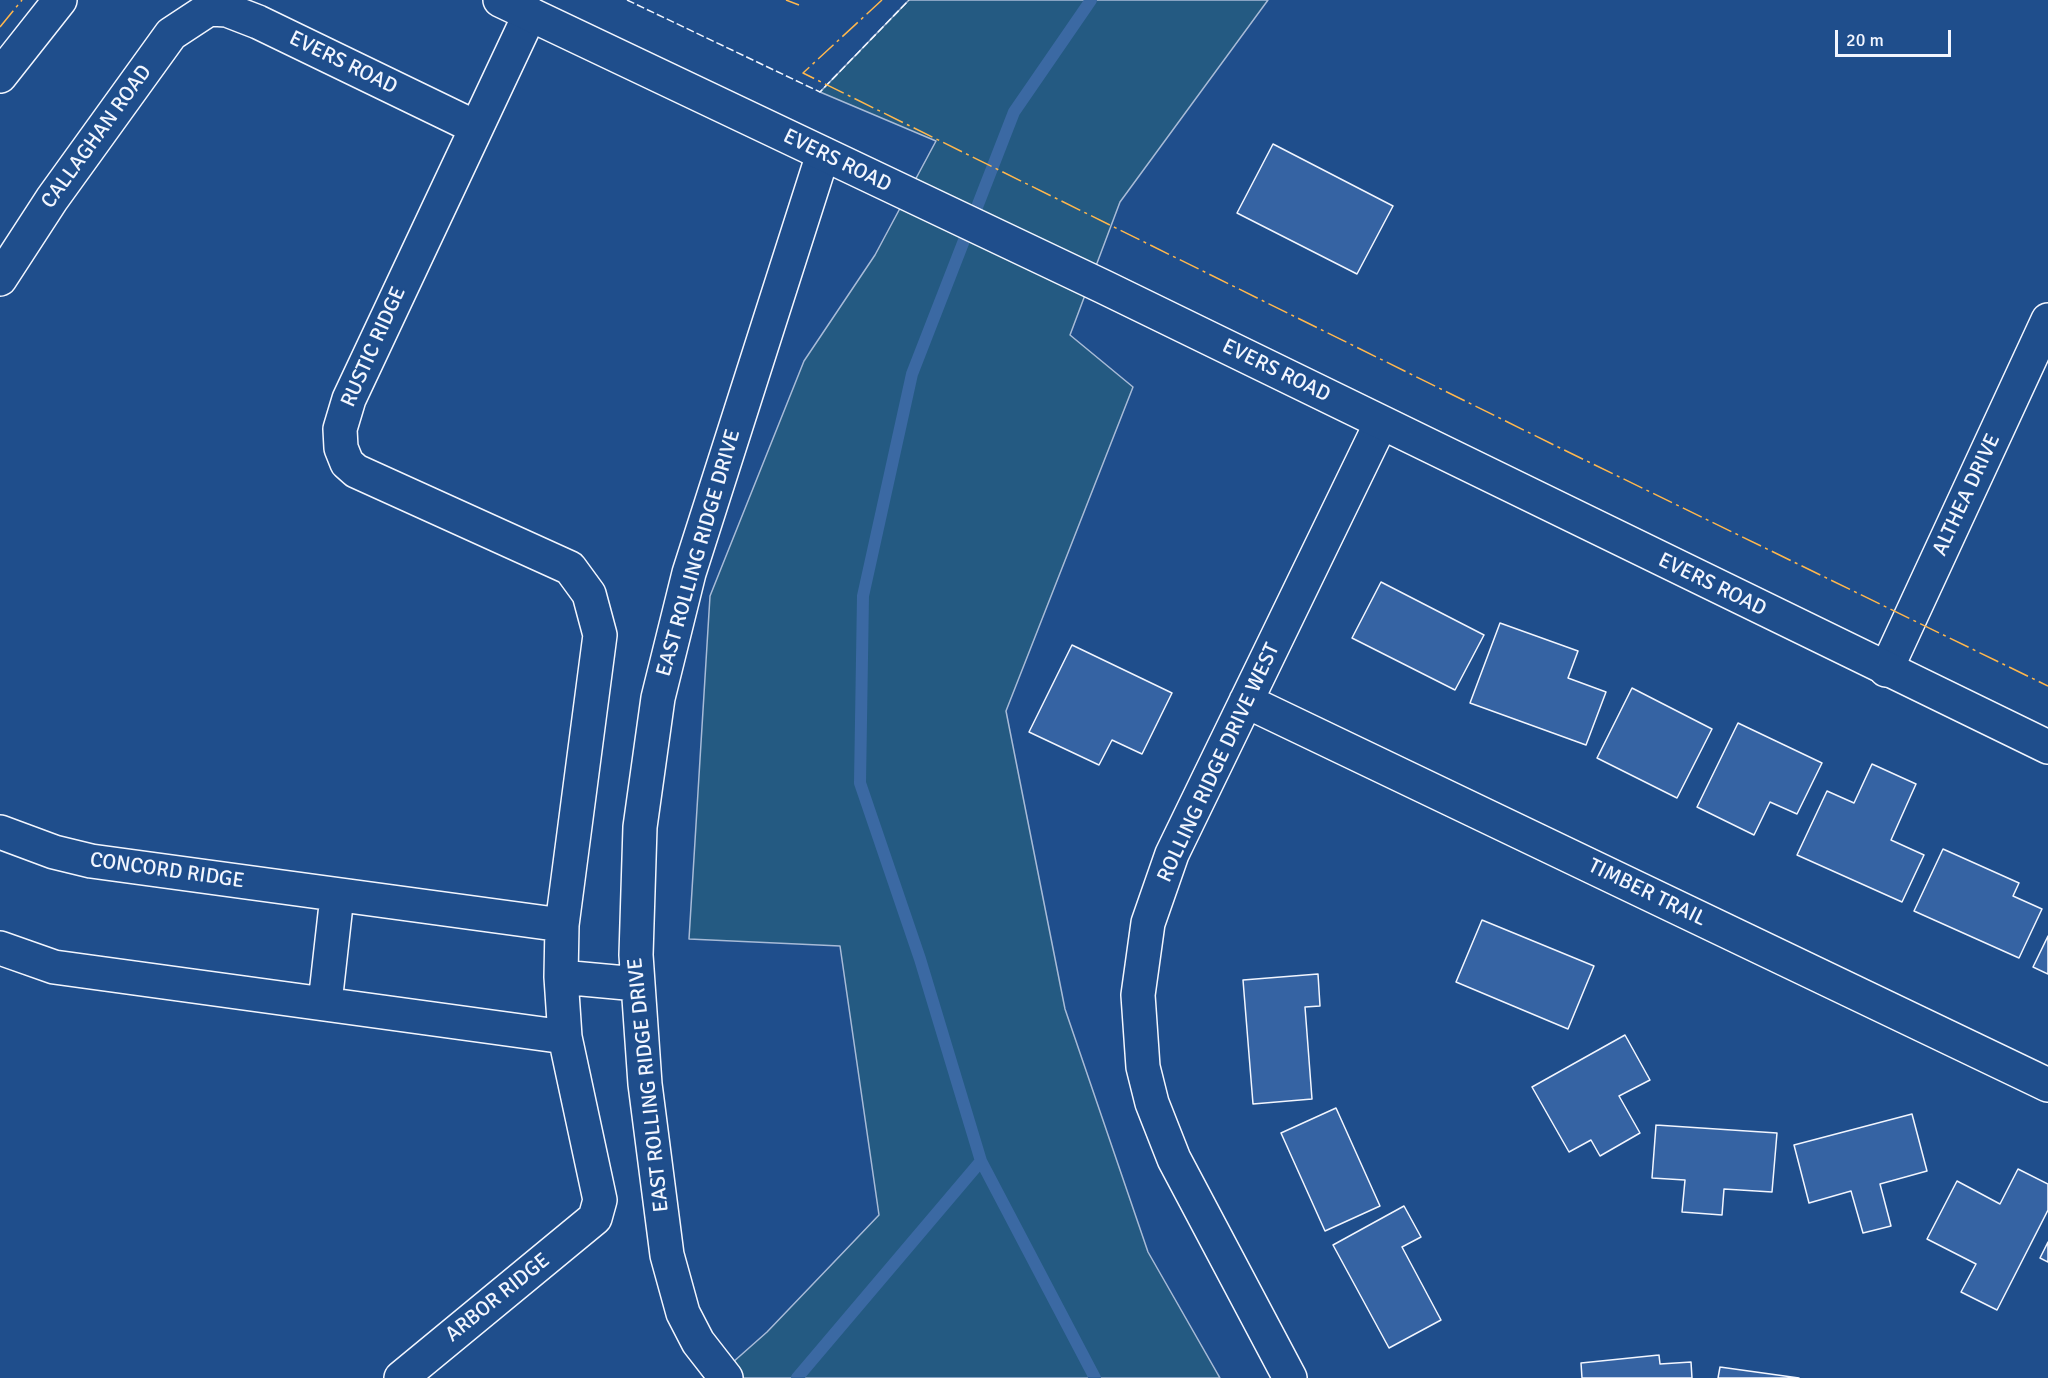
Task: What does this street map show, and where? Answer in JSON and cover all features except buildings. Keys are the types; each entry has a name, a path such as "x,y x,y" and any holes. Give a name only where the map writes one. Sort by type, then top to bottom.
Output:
{"street":[{"path":"0,76 60,0"},
{"name":"EVERS ROAD","path":"500,0 1104,287 2048,747"},
{"name":"EVERS ROAD","path":"209,9 227,10 258,22 475,127"},
{"name":"CALLAGHAN ROAD","path":"0,279 52,199 171,34 209,9"},
{"name":"RUSTIC RIDGE","path":"530,14 349,399 340,429 341,448 347,463 356,471 570,567 590,594 600,635 562,925"},
{"name":"EAST ROLLING RIDGE DRIVE","path":"726,1378 693,1333 683,1313 667,1255 645,1084 636,956 640,826 658,698 689,573 823,154"},
{"name":"ALTHEA DRIVE","path":"1886,670 2048,320"},
{"name":"ROLLING RIDGE DRIVE WEST","path":"1290,1378 1174,1159 1152,1103 1139,1031 1138,995 1148,923 1173,854 1382,423"},
{"name":"TIMBER TRAIL","path":"1246,701 2048,1085"},
{"name":"CONCORD RIDGE","path":"0,832 54,852 92,861 562,925"},
{"path":"325,1003 337,896"},
{"path":"0,948 54,967 565,1037 561,978 562,925"},
{"path":"561,978 638,984"},
{"name":"ARBOR RIDGE","path":"401,1378 595,1218 600,1200 565,1037"}],"shaded area":[{"path":"909,0 1268,0 1120,202 1070,335 1133,387 1006,711 1065,1009 1148,1252 1220,1378 715,1378 767,1332 879,1215 840,946 689,939 710,596 804,361 875,255 936,141 820,92"}],"waterway":[{"path":"1091,0 1014,112 912,374 863,596 860,783 920,959 981,1161 1095,1378"},
{"path":"797,1378 981,1161"}],"fence":[{"path":"627,0 820,92 909,0"}],"power":[{"path":"0,27 22,0"},
{"path":"786,0 799,5"},
{"path":"882,0 803,73 1558,447 2048,686"}]}
